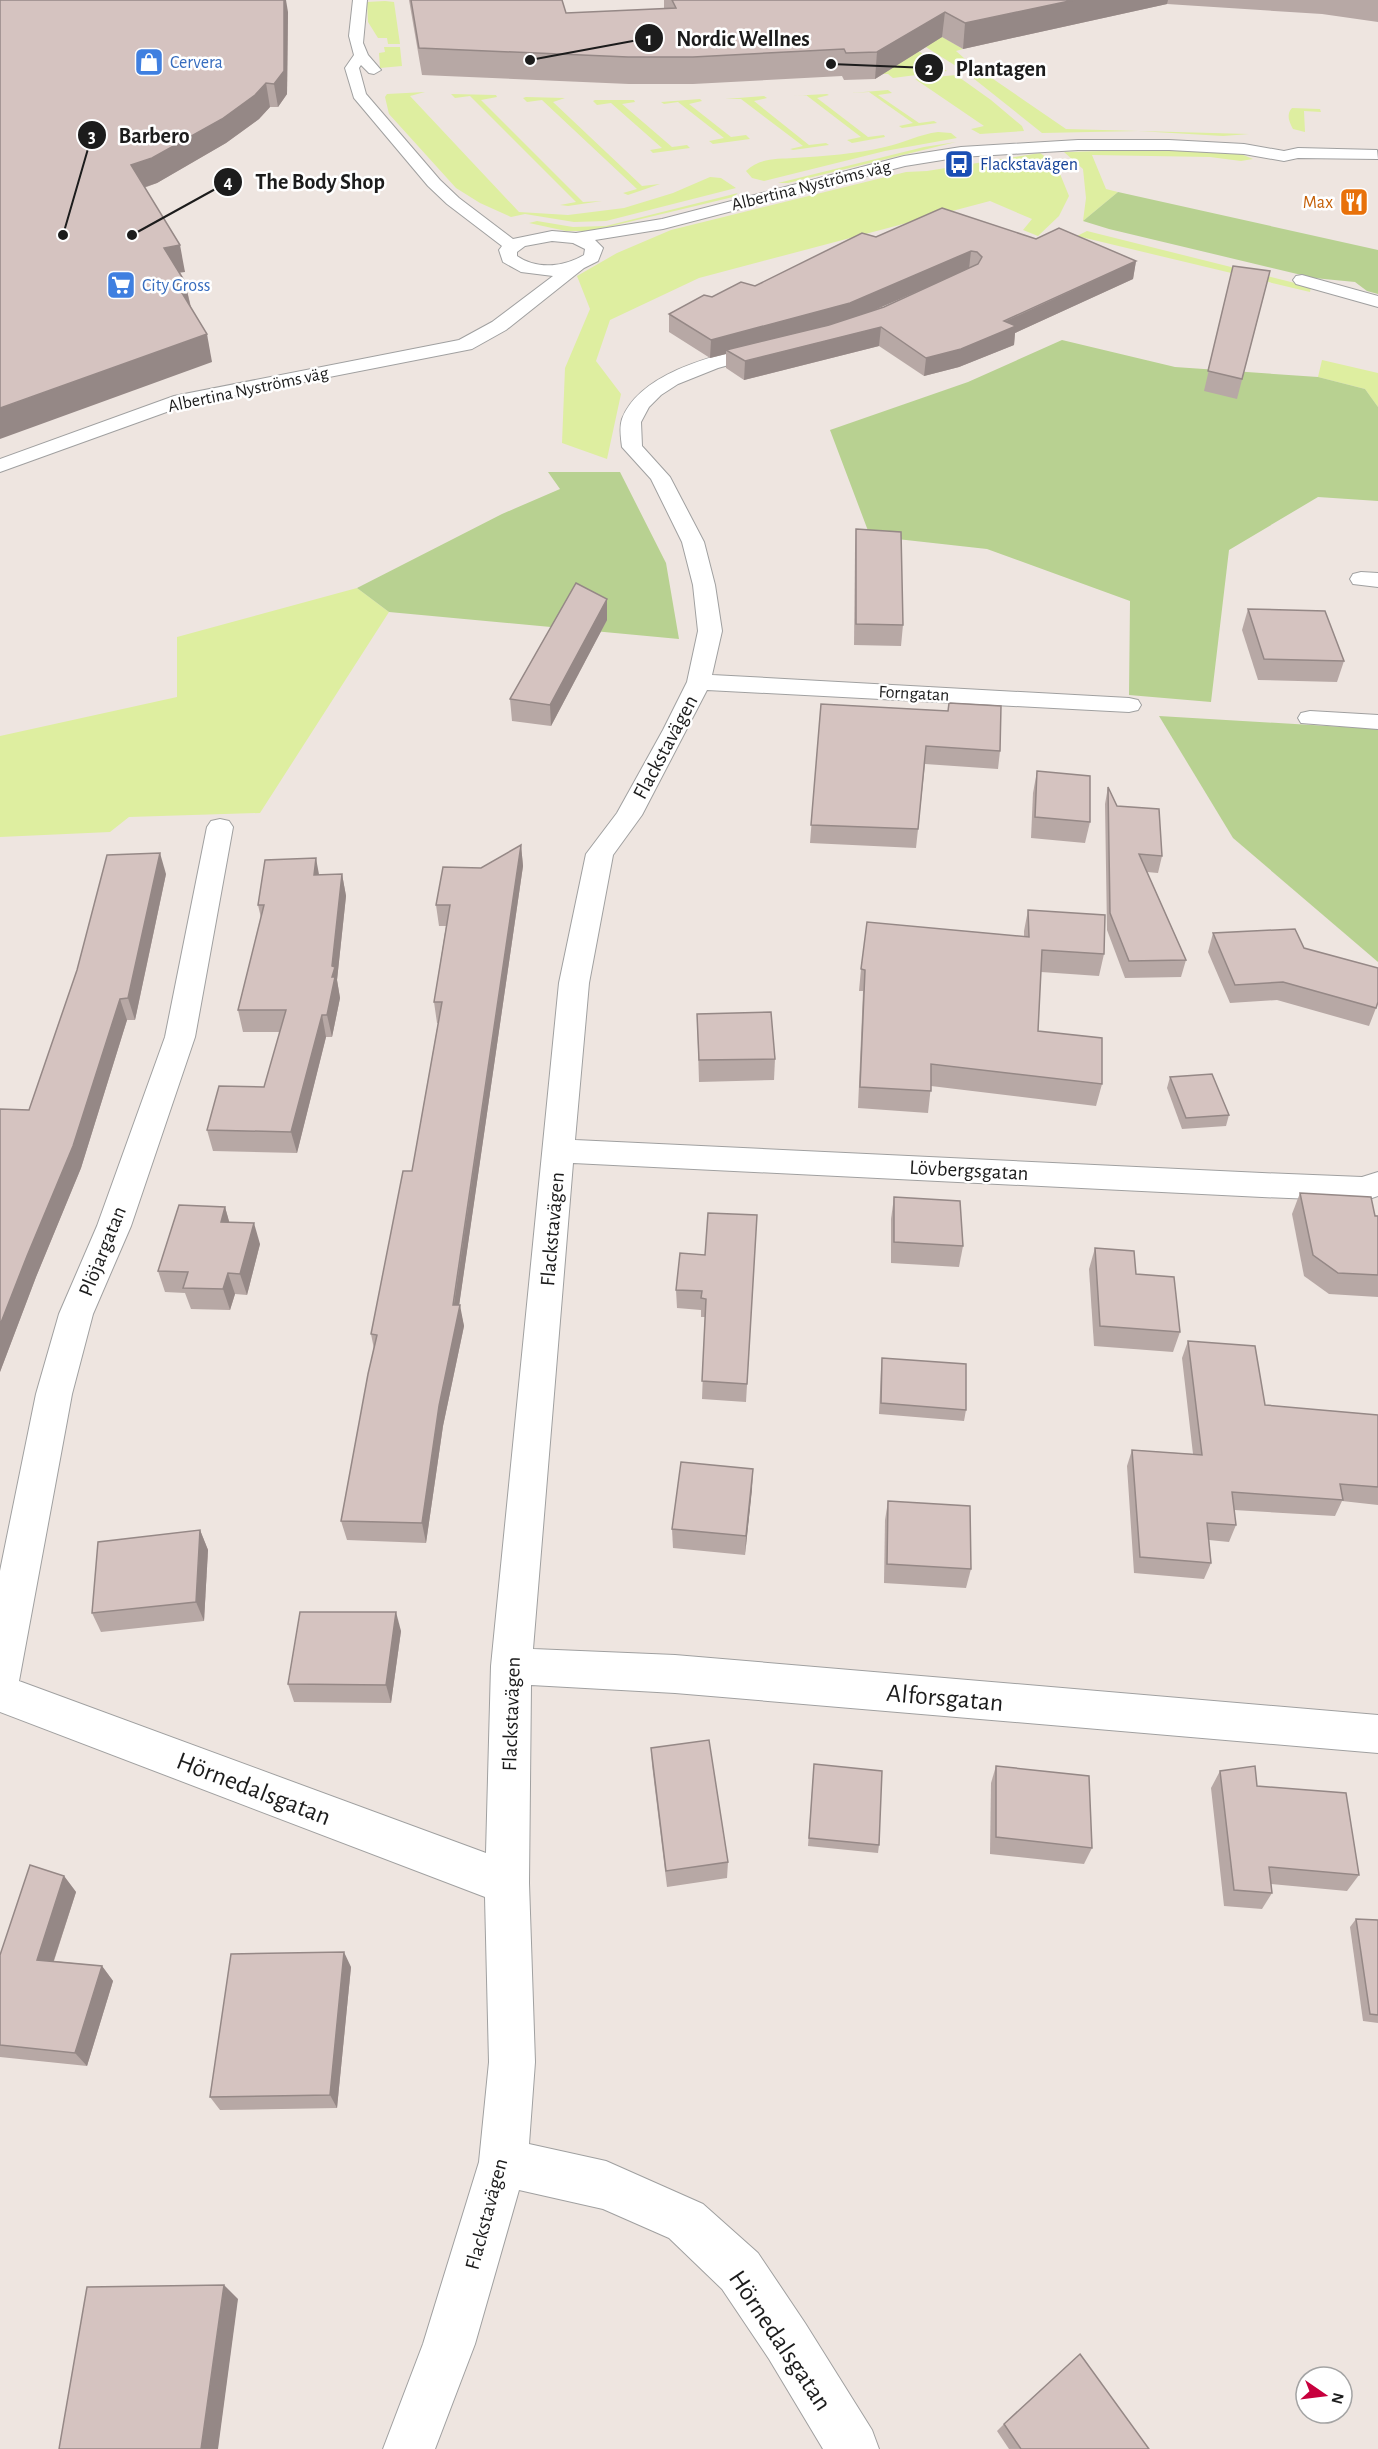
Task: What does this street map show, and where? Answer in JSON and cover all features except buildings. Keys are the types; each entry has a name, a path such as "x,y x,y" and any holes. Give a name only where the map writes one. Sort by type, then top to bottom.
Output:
{"street":[{"path":"360,0 360,12 355,26 360,56 374,68 375,95 434,183 453,201 512,246"},
{"path":"342,13 355,26"},
{"path":"360,56 352,68 359,95 375,95"},
{"name":"Albertina Nyströms väg","path":"552,236 577,238 663,224 904,161 961,152 1078,145 1263,143 1276,155 1296,146 1378,155"},
{"path":"453,201 502,217"},
{"name":"Albertina Nyströms väg","path":"0,466 181,400 465,345 499,326 578,265 592,257 594,252 663,224"},
{"path":"524,225 552,236"},
{"path":"552,236 528,239 512,246 507,254 518,265 552,270 578,265"},
{"path":"577,238 588,243 594,252"},
{"path":"499,326 515,291 518,265"},
{"path":"1302,280 1378,302"},
{"name":"Flackstavägen","path":"409,2449 449,2344 503,2162 512,2062 507,1883 511,1666 574,984 600,854 629,815 676,730 699,682 710,630 705,585 693,542 660,477 632,447 631,420 642,400 663,383 711,365 793,343"},
{"name":"Forngatan","path":"699,682 1129,705"},
{"path":"1310,718 1378,722"},
{"name":"Plöjargatan","path":"0,1678 54,1394 76,1314 114,1226 180,1037 220,827"},
{"name":"Lövbergsgatan","path":"559,1152 1363,1189 1378,1184"},
{"name":"Alforsgatan","path":"511,1666 675,1674 1378,1734"},
{"name":"Hörnedalsgatan","path":"0,1693 507,1883"},
{"name":"Hörnedalsgatan","path":"503,2162 606,2186 687,2221 740,2271 852,2449"}],"green space":[{"path":"851,0 898,11 963,49 956,51 973,66 963,68 956,66"},
{"path":"367,2 394,2 400,44 388,44 387,38 378,38 368,22"},
{"path":"907,43 947,71 893,78 888,74 883,74"},
{"path":"384,47 400,47 402,66 380,68 379,53 385,52"},
{"path":"980,70 1066,129 1249,134 1223,136 1138,131 1042,133 968,74"},
{"path":"956,75 991,100 1022,126 1024,131 980,134 971,129 984,126 915,79"},
{"path":"888,90 892,93 878,95 919,123 934,121 937,123 902,128 899,126 913,123 869,92 851,93"},
{"path":"425,92 410,96 519,212 568,215 624,208 673,193 710,177 721,178 736,188 606,221 574,222 525,214 511,217 480,203 456,188 389,114 385,97 387,94"},
{"path":"451,94 496,95 497,97 481,100 583,202 602,201 560,205 576,202 470,96 455,98"},
{"path":"806,95 829,95 817,98 868,137 884,135 885,137 852,143 847,140 861,137"},
{"path":"764,96 767,98 754,101 809,145 826,143 829,145 790,149 803,146 741,99 725,99"},
{"path":"523,98 565,98 553,102 642,186 660,184 628,195 623,193 637,189 542,100 527,102"},
{"path":"700,99 702,101 689,104 731,137 746,135 750,139 713,144 709,141 724,138 678,102 664,104 661,102"},
{"path":"634,100 635,102 622,104 672,147 687,145 690,148 653,153 650,150 662,148 611,103 597,105 593,101"},
{"path":"1292,108 1320,109 1321,112 1304,111 1305,132 1293,129 1290,124 1289,113"},
{"path":"938,132 951,133 957,138 885,151 764,181 752,178 746,171 768,160 862,151"},
{"path":"956,142 788,183 778,183 924,147"},
{"path":"1180,149 1236,152 1253,159 1241,161 1210,157 1092,155 1106,189 1118,192 1083,221 1086,198 1083,169 1064,152"},
{"path":"1040,153 1056,164 1069,196 1059,216 1038,236 1023,230 1032,219 990,201 699,278 610,320 596,361 621,394 607,459 562,443 565,368 590,309 577,276 617,253 671,230 906,172 927,171"},
{"path":"1118,192 1378,250 1378,294 1367,291 1355,282 1314,278 1083,221"},
{"path":"738,193 733,197 591,231 566,231 529,223 537,221 573,227 606,226"},
{"path":"1087,231 1311,287 1310,292 1077,236"},
{"path":"1062,340 1175,367 1318,377 1365,389 1378,407 1378,501 1318,497 1229,550 1211,702 1129,695 1130,601 987,549 870,536 830,430 968,382"},
{"path":"1322,360 1378,373 1378,407 1365,389 1318,377"},
{"path":"548,472 620,472 666,563 679,639 389,612 357,588 502,514 560,489"},
{"path":"357,588 389,612 260,813 129,817 110,832 0,837 0,736 177,697 177,637"},
{"path":"1159,716 1378,729 1378,962 1233,838"}],"place":[{"name":"Nordic Wellnes","path":"530,60"},
{"name":"Cervera","path":"149,62"},
{"name":"Plantagen","path":"831,64"},
{"name":"Flackstavägen","path":"959,164"},
{"name":"Max","path":"1354,202"},
{"name":"Barbero","path":"63,235"},
{"name":"The Body Shop","path":"132,235"},
{"name":"City Gross","path":"121,285"}]}
